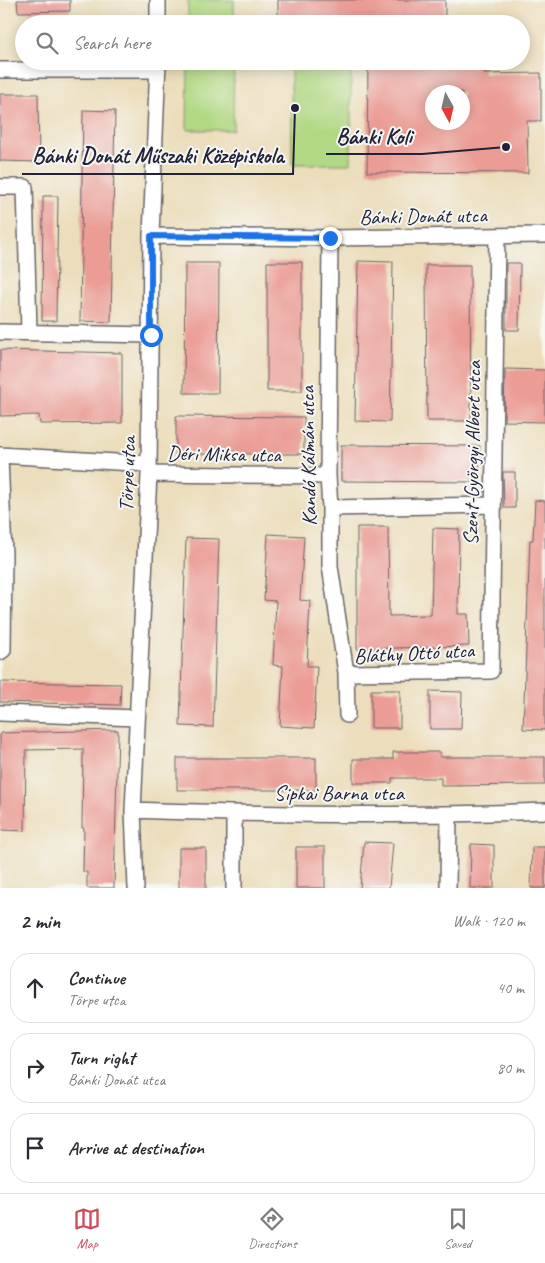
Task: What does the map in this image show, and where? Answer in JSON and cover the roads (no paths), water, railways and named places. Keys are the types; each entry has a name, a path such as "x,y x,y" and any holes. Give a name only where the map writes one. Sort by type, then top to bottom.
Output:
{"street":[{"path":"158,0 158,15"},
{"path":"0,70 15,70"},
{"name":"Törpe utca","path":"136,888 133,810 149,469 151,236 158,70"},
{"path":"0,188 25,188 30,331"},
{"name":"Bánki Donát utca","path":"151,236 330,238 545,235"},
{"name":"Szent-Györgyi Albert utca","path":"491,671 496,236"},
{"name":"Kandó Kálmán utca","path":"330,238 328,476 330,566 346,673"},
{"path":"0,332 30,331 151,335"},
{"path":"0,456 4,554 3,650 0,652"},
{"name":"Déri Miksa utca","path":"0,456 149,469 328,476"},
{"path":"330,508 492,505"},
{"name":"Bláthy Ottó utca","path":"347,715 346,673 491,671"},
{"path":"0,713 137,718"},
{"name":"Sipkai Barna utca","path":"133,810 234,814 449,815 545,811"},
{"path":"234,814 234,888"},
{"path":"448,888 449,815"}],"place":[{"name":"Bánki Donát Műszaki Középiskola","path":"295,108"},
{"name":"Bánki Koli","path":"506,147"}]}
